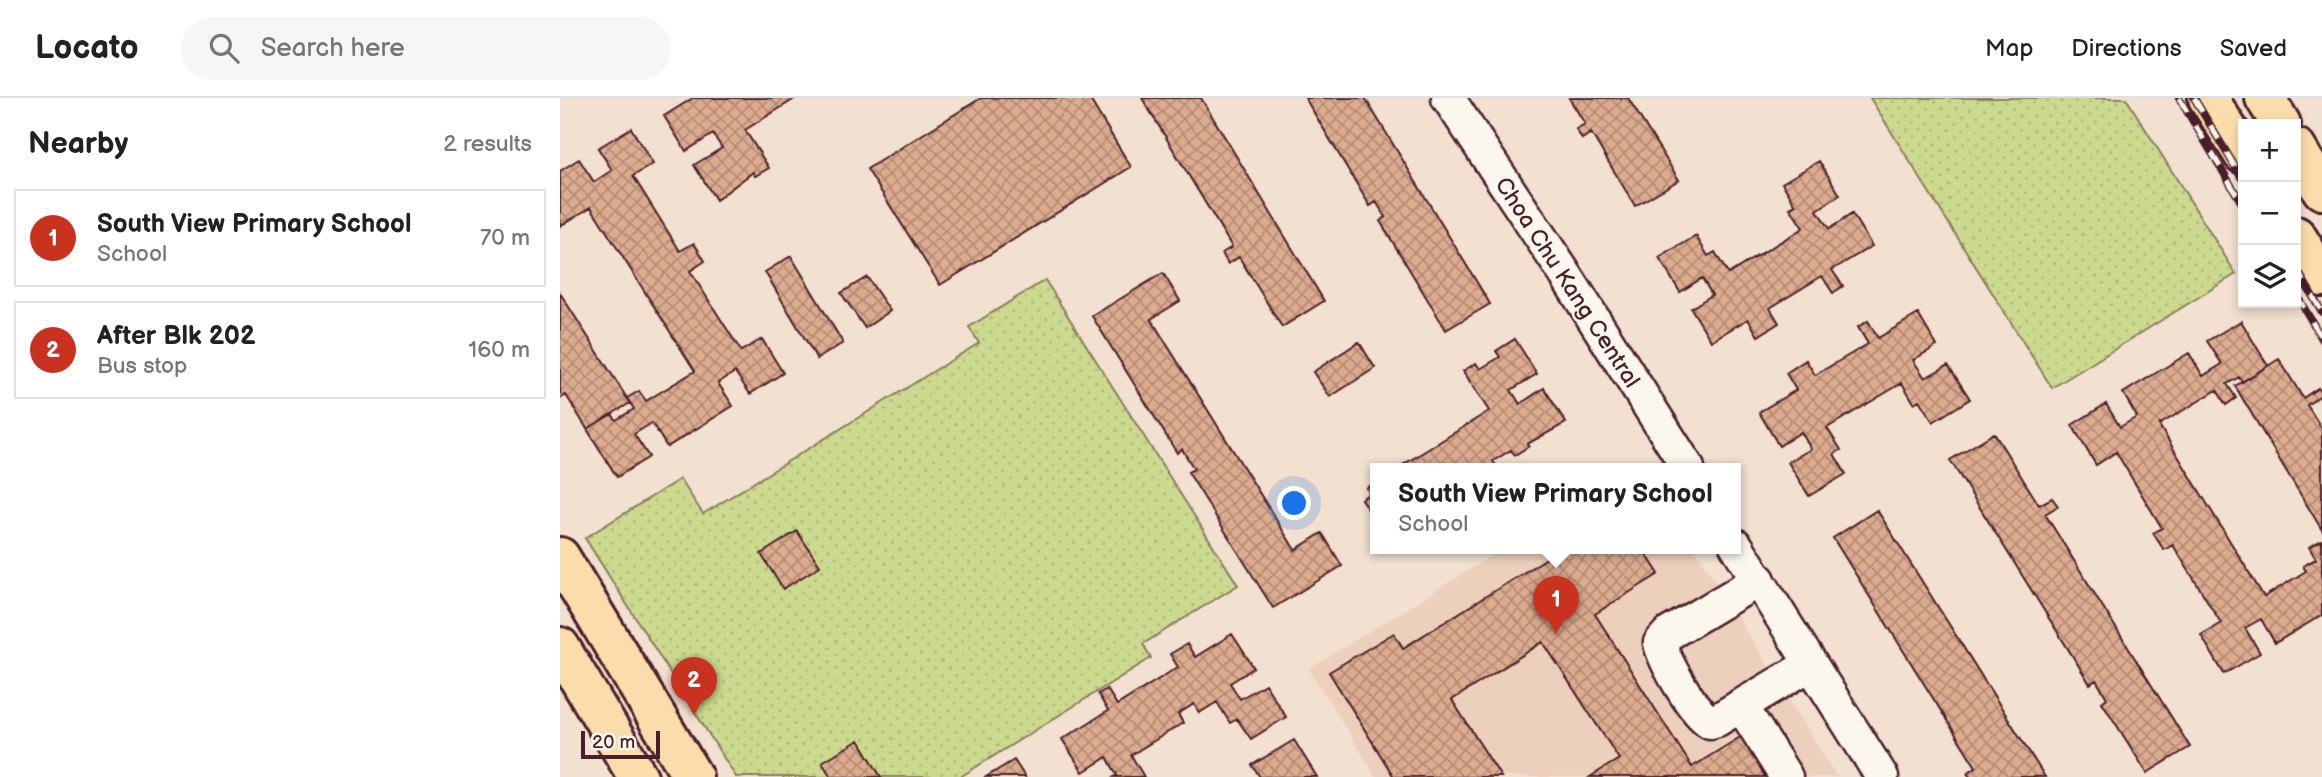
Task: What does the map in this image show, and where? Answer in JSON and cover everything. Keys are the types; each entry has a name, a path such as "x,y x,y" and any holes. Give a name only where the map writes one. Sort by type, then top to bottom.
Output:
{"main road":[{"path":"2208,98 2238,146"},
{"path":"2265,98 2278,119"},
{"path":"2301,156 2322,190"},
{"path":"2301,244 2322,277"},
{"path":"560,557 693,777"},
{"path":"560,647 638,777"}],"street":[{"name":"Choa Chu Kang Central","path":"1448,98 1567,277 1685,463"},
{"path":"1741,553 1882,777"},
{"path":"1759,580 1668,634 1660,643 1663,655 1703,718 1710,722 1811,664"},
{"path":"1741,705 1786,777"}],"shaded area":[{"path":"1494,554 1699,554 1837,777 1376,777 1309,669"}],"green space":[{"path":"1870,98 2126,98 2236,274 2052,388"},
{"path":"1045,280 1238,585 1143,644 1151,658 960,777 736,777 585,538 680,479 703,514 979,343 969,327"}],"building":[{"path":"693,98 796,98 745,130 769,168 755,176 753,172 716,200 694,165 722,148 713,134 686,151 664,116"},
{"path":"981,98 1089,98 1131,167 940,285 867,169"},
{"path":"1142,98 1201,98 1324,301 1282,327 1239,257 1228,264 1222,253 1232,247"},
{"path":"1305,98 1365,98 1490,304 1446,330 1380,221 1386,217 1376,202 1370,206"},
{"path":"1569,98 1628,98 1679,180 1635,206 1591,133 1582,139 1576,129 1585,124"},
{"path":"631,128 653,164 633,176 680,251 694,243 705,261 690,271 741,351 762,339 783,373 750,394 735,372 718,383 733,406 667,447 652,423 634,434 649,457 617,477 587,429 612,414 616,420 634,409 627,398 639,391 646,401 695,371 591,207 560,226 560,171 579,159 594,182 612,170 598,148"},
{"path":"1819,161 1840,195 1817,210 1829,229 1852,214 1872,246 1832,270 1843,286 1833,293 1822,276 1770,308 1779,323 1758,336 1748,319 1711,341 1691,308 1712,295 1702,278 1680,292 1659,258 1696,236 1708,256 1715,252 1728,274 1803,228 1790,208 1796,205 1782,183"},
{"path":"791,256 843,343 817,359 765,272"},
{"path":"1163,273 1180,301 1151,319 1295,550 1322,533 1342,566 1273,608 1188,472 1194,469 1182,449 1177,453 1092,316"},
{"path":"867,277 890,311 865,328 841,293"},
{"path":"560,293 630,403 587,429 566,395 560,399"},
{"path":"1918,314 1937,346 1913,360 1925,378 1948,365 1970,399 1933,422 1919,400 1914,403 1902,383 1827,428 1841,450 1834,454 1846,474 1809,496 1788,462 1811,449 1801,432 1779,446 1759,412 1796,390 1786,373 1806,360 1815,375 1868,344 1858,327 1868,321 1878,338"},
{"path":"2241,321 2268,366 2242,382 2239,377 2227,384 2236,398 2226,405 2217,390 2159,425 2264,597 2306,571 2303,566 2316,559 2309,547 2322,540 2322,615 2275,643 2261,619 2245,628 2260,653 2224,674 2201,635 2221,623 2173,545 2164,550 2153,533 2162,528 2116,452 2096,465 2072,425 2106,404 2120,427 2137,417 2123,393 2189,353 2203,376 2222,364 2207,341"},
{"path":"1515,339 1537,374 1511,390 1520,404 1544,388 1566,423 1527,444 1529,446 1515,455 1511,450 1493,461 1494,463 1406,463 1489,411 1463,371 1476,363 1480,369 1500,357 1496,351"},
{"path":"1359,342 1375,368 1330,397 1313,372"},
{"path":"2279,359 2303,398 2318,388 2322,394 2307,405 2322,429 2322,530 2235,386"},
{"path":"1994,433 2039,505 2052,498 2058,506 2045,514 2190,747 2147,773 2102,702 2107,698 2096,680 2090,684 1950,460"},
{"path":"1370,493 1370,512 1361,499"},
{"path":"1877,510 2045,777 1970,777 1967,773 1976,767 1833,538"},
{"path":"797,531 820,566 783,589 761,554"},
{"path":"1553,554 1646,554 1659,574 1595,614 1692,767 1745,734 1773,777 1590,777 1619,759 1543,642 1452,700 1501,777 1394,777 1329,672 1394,633 1403,648"},
{"path":"1232,634 1254,668 1230,683 1240,699 1265,684 1286,717 1251,739 1237,719 1230,723 1217,702 1199,713 1194,704 1178,714 1183,723 1131,755 1144,777 1114,777 1117,775 1107,757 1083,772 1062,739 1108,711 1098,694 1107,689 1117,705 1178,667 1170,654 1187,644 1195,657"},
{"path":"859,740 881,777 831,777 822,762"},
{"path":"1294,740 1317,777 1260,777 1252,765"},
{"path":"1014,760 1025,777 986,777"}],"railway":[{"path":"2179,98 2238,197"},
{"path":"2194,98 2238,172"},
{"path":"2301,276 2322,312"},
{"path":"2301,303 2322,339"}],"place":[{"name":"South View Primary School","path":"1556,634"},
{"name":"After Blk 202","path":"694,715"}]}
